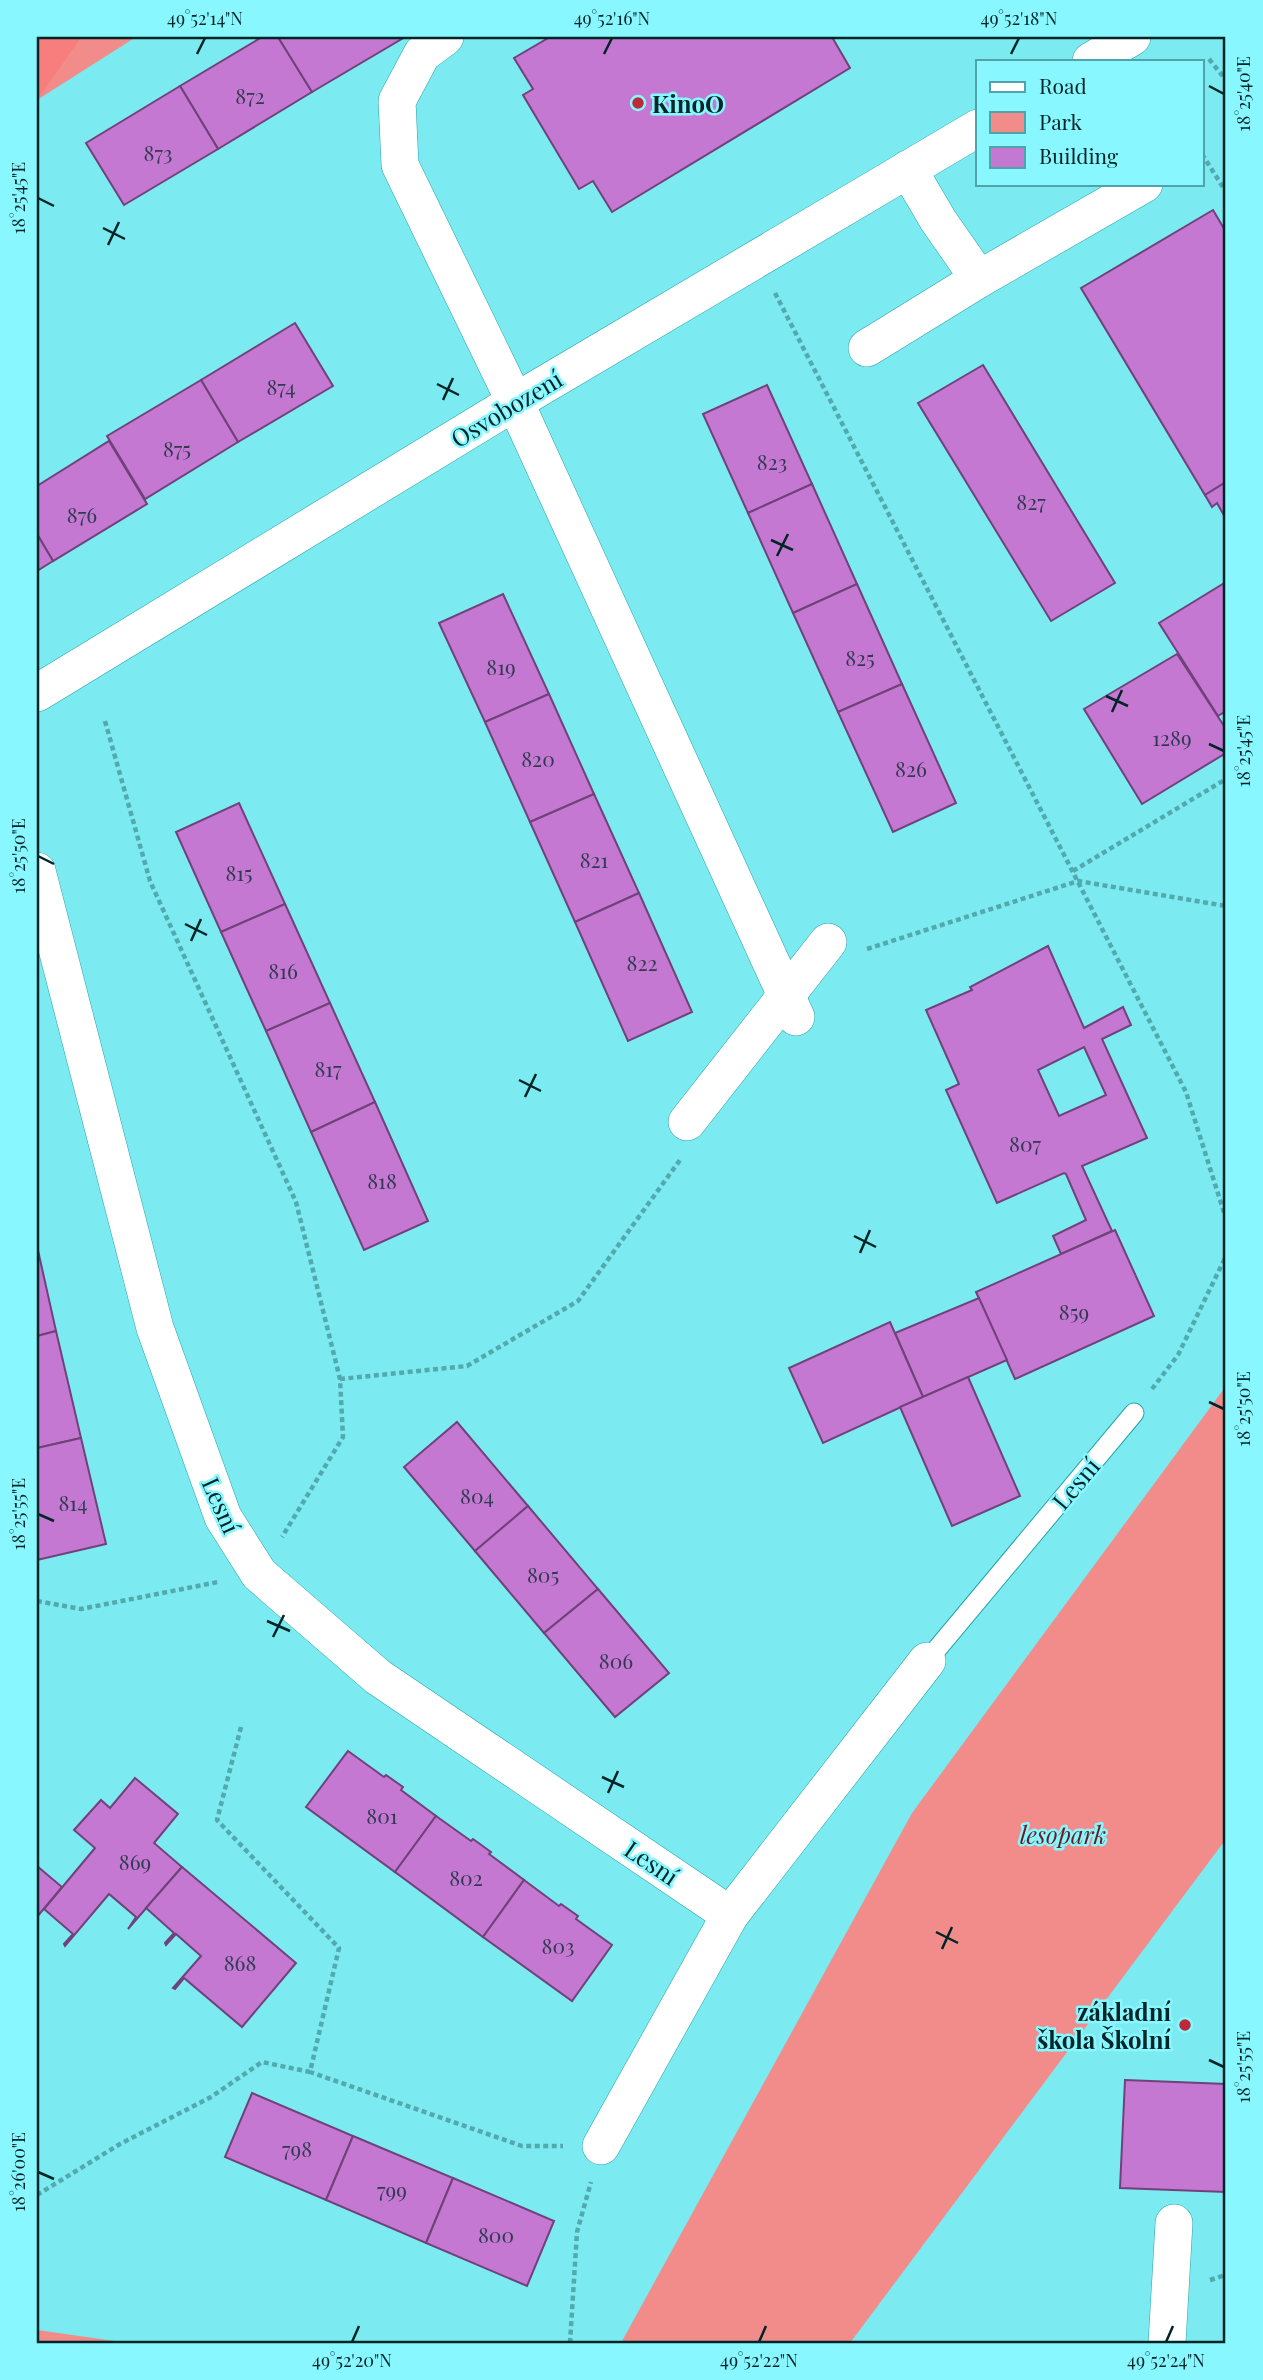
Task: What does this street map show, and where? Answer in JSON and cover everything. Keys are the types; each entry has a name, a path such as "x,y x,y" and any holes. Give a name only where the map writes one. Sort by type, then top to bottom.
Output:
{"street":[{"path":"445,37 422,54 397,101 400,165 516,402 791,1006"},
{"path":"1093,60 1132,37"},
{"name":"Osvobození","path":"37,693 516,402 976,129"},
{"path":"908,169 979,279"},
{"path":"867,348 979,279 1141,186"},
{"name":"Lesní","path":"37,871 155,1328 223,1517 259,1574 379,1677 730,1915"},
{"path":"687,1136 791,1006 844,946"},
{"name":"Lesní","path":"601,2146 730,1915 927,1661"},
{"path":"1167,2343 1174,2223"}],"lane":[{"name":"Lesní","path":"927,1661 1134,1412"}],"path":[{"path":"1209,59 1226,80"},
{"path":"1204,157 1226,192"},
{"path":"757,258 1186,1092 1226,1219"},
{"path":"37,1601 81,1609 259,1574 343,1437 340,1379 296,1202 150,881 105,721"},
{"path":"1073,871 1226,779"},
{"path":"844,946 1078,881 1226,906"},
{"path":"340,1379 467,1366 578,1301 687,1136"},
{"path":"1134,1412 1178,1355 1226,1256"},
{"path":"241,1727 217,1820 339,1948 310,2072"},
{"path":"37,2195 120,2144 211,2097 262,2062 310,2072 522,2146 601,2146 577,2232 570,2343"}],"green space":[{"path":"82,37 136,37 37,100 37,99"},
{"name":"lesopark","path":"1226,1386 1226,1839 850,2343 621,2343 912,1813"},
{"path":"37,2330 129,2343 37,2343"}],"shaded area":[{"path":"37,37 82,37 37,100"}],"building":[{"path":"262,37 278,37 312,92 218,149 180,86"},
{"path":"278,37 405,37 312,92"},
{"path":"550,37 832,37 850,68 612,212 593,181 579,189 523,95 533,89 514,58"},
{"path":"180,86 218,149 124,205 86,143"},
{"path":"1213,210 1226,232 1226,482 1205,495 1081,288"},
{"path":"295,323 333,386 238,442 201,380"},
{"path":"983,365 1115,583 1051,621 918,403"},
{"path":"201,380 238,442 145,499 107,436"},
{"path":"767,385 812,484 748,513 703,414"},
{"path":"109,441 147,504 53,561 37,534 37,486"},
{"path":"1226,482 1226,519 1217,503 1212,507 1205,495"},
{"path":"812,484 857,584 793,613 748,513"},
{"path":"37,534 53,561 37,571"},
{"path":"1226,582 1226,711 1218,716 1159,623"},
{"path":"857,584 902,684 838,712 793,613"},
{"path":"503,594 549,694 485,722 439,623"},
{"path":"1177,654 1226,729 1226,753 1142,804 1084,709"},
{"path":"902,684 956,803 893,832 838,712"},
{"path":"549,694 594,794 530,822 485,722"},
{"path":"594,794 639,893 575,922 530,822"},
{"path":"239,803 285,904 221,932 176,832"},
{"path":"639,893 692,1012 628,1041 575,922"},
{"path":"285,904 330,1003 266,1031 221,932"},
{"path":"1048,946 1084,1028 1123,1007 1131,1025 1102,1039 1147,1138 1082,1166 1112,1231 1061,1254 1053,1236 1086,1220 1064,1173 997,1203 946,1090 959,1084 926,1010 972,990 970,987","holes":["1084,1047 1106,1095 1059,1116 1038,1070"]},
{"path":"330,1003 375,1102 311,1132 266,1031"},
{"path":"375,1102 428,1221 364,1250 311,1132"},
{"path":"1115,1230 1154,1316 1015,1379 976,1292"},
{"path":"37,1246 56,1331 37,1336"},
{"path":"979,1298 1007,1360 923,1397 895,1333"},
{"path":"890,1322 923,1397 823,1443 789,1368"},
{"path":"56,1331 81,1438 37,1448 37,1336"},
{"path":"968,1377 1020,1496 952,1526 900,1407"},
{"path":"457,1422 528,1506 475,1551 404,1467"},
{"path":"81,1438 106,1544 37,1560 37,1448"},
{"path":"528,1506 598,1589 544,1633 475,1551"},
{"path":"598,1589 669,1673 615,1717 544,1633"},
{"path":"348,1751 403,1787 401,1790 436,1816 395,1872 306,1807"},
{"path":"135,1778 178,1814 154,1843 182,1867 128,1929 136,1917 109,1894 65,1946 73,1934 44,1909 95,1848 74,1830 101,1800 110,1808"},
{"path":"436,1816 491,1852 489,1854 524,1880 483,1937 395,1872"},
{"path":"37,1866 62,1887 37,1917"},
{"path":"182,1867 296,1963 242,2027 184,1978 173,1988 201,1956 176,1934 166,1945 174,1933 146,1908"},
{"path":"524,1880 559,1906 561,1904 578,1916 576,1919 612,1945 572,2001 483,1937"},
{"path":"1125,2080 1226,2084 1226,2192 1120,2188"},
{"path":"252,2093 353,2136 326,2200 225,2157"},
{"path":"353,2136 453,2178 426,2243 326,2200"},
{"path":"453,2178 554,2221 527,2286 426,2243"}],"place":[{"name":"KinoO","path":"638,103"},
{"name":"základní škola Školní","path":"1185,2025"}]}
